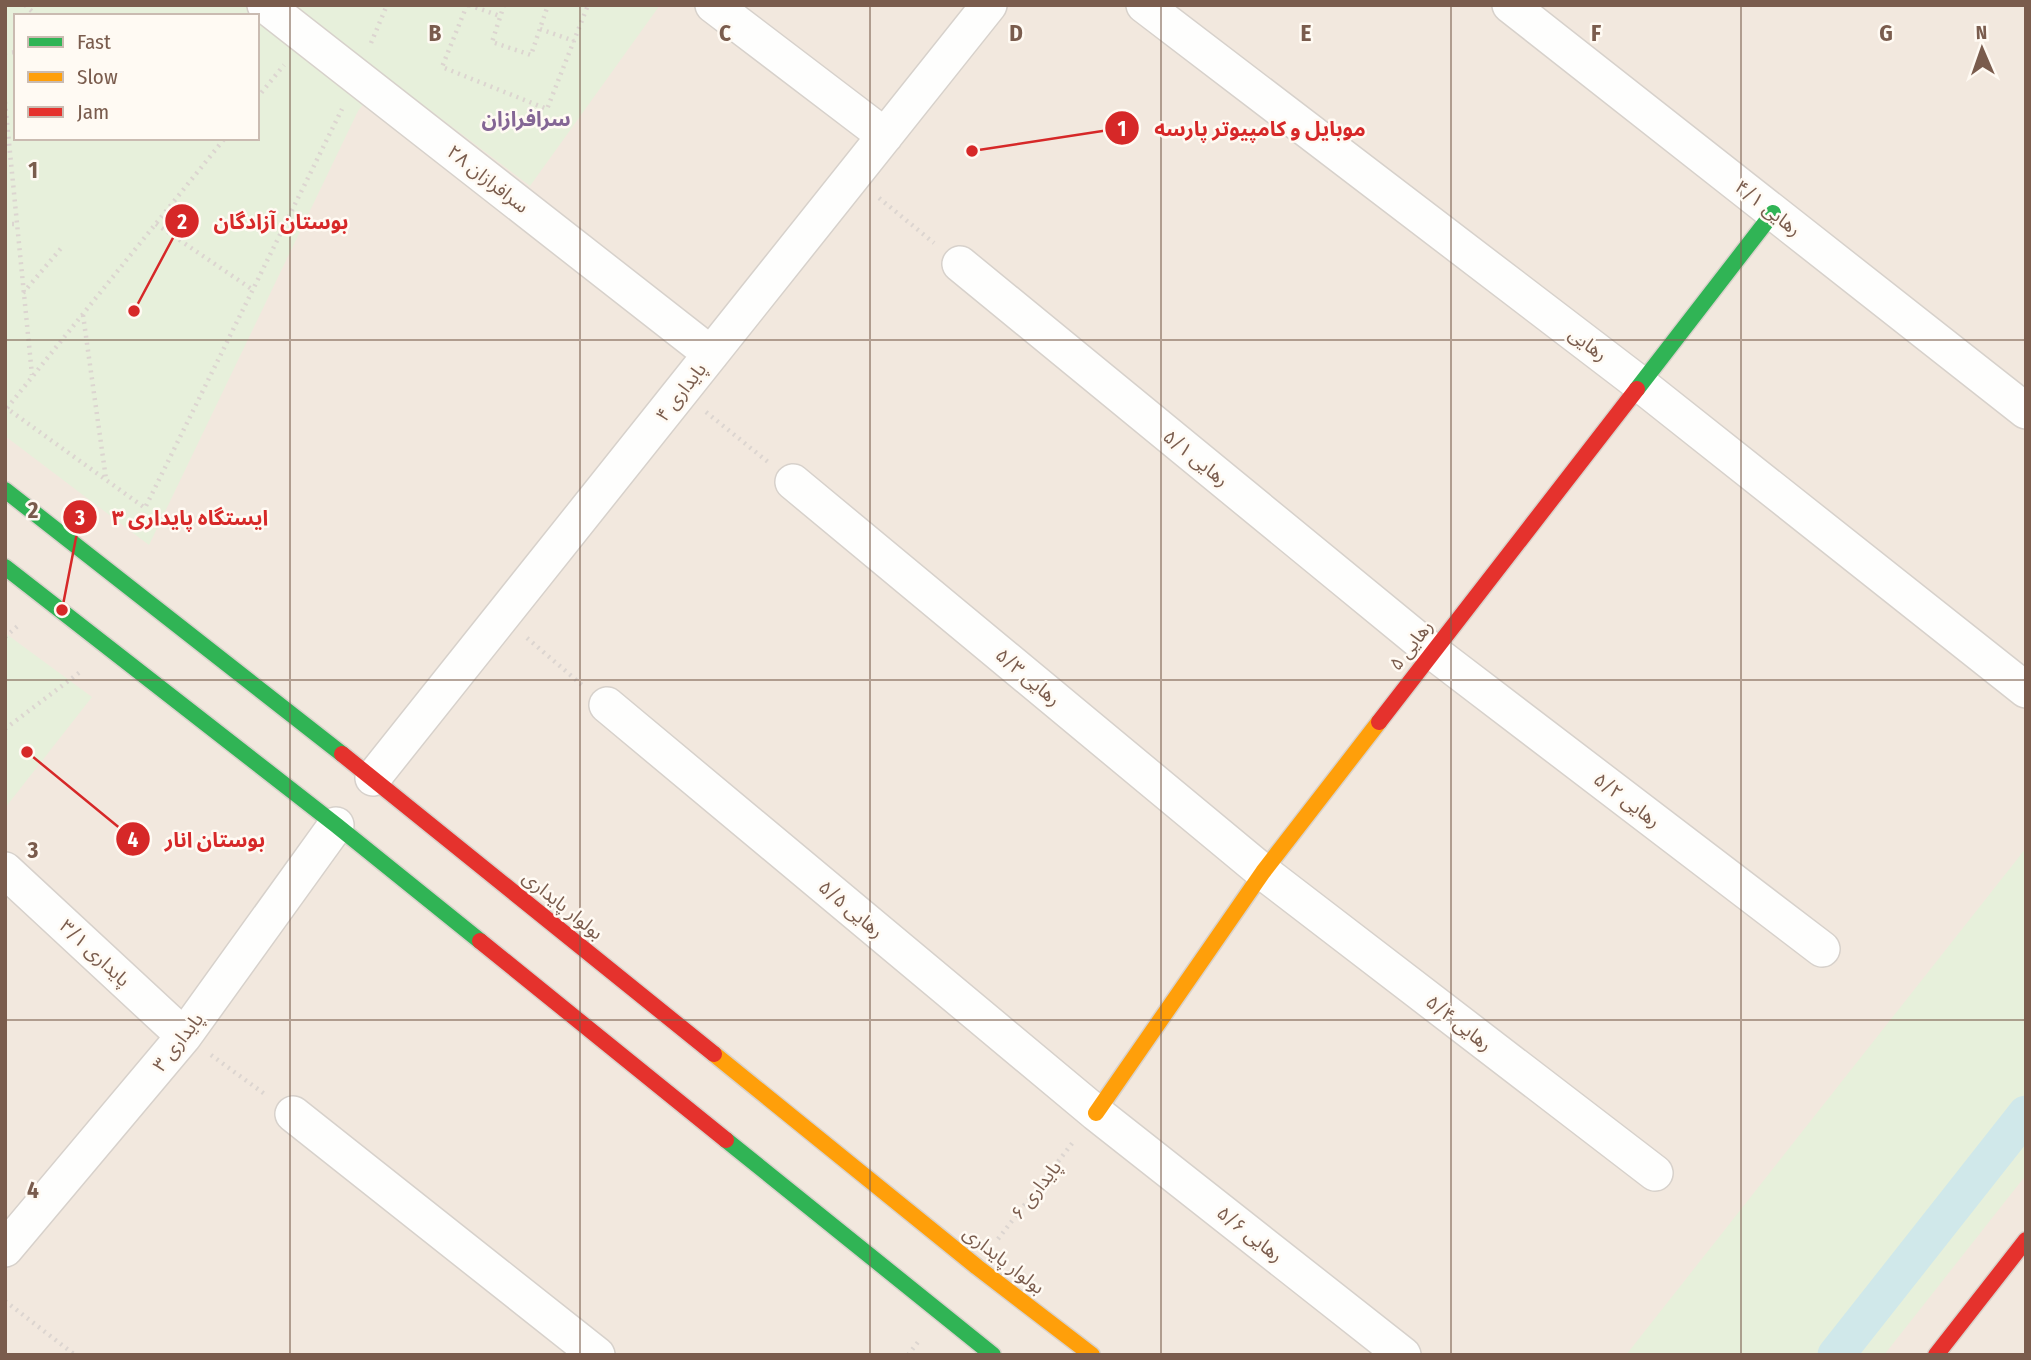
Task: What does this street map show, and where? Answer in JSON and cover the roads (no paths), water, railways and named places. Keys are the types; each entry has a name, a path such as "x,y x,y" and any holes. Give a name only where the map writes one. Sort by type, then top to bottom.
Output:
{"street":[{"name":"سرافرازان ۲۸","path":"265,5 711,354"},
{"path":"713,5 885,136"},
{"name":"پایداری ۴","path":"370,783 989,5"},
{"name":"رهایی","path":"1144,5 1640,384 2026,690"},
{"name":"رهایی ۴/۱","path":"1510,5 2026,411"},
{"name":"رهایی ۵","path":"1096,1113 1263,872 1773,213"},
{"name":"رهایی ۵/۱","path":"960,264 1433,652"},
{"name":"رهایی ۵/۳","path":"793,482 1263,872"},
{"name":"بولوار پایداری","path":"5,490 977,1267 1092,1355"},
{"path":"5,566 340,820 993,1355"},
{"name":"رهایی ۵/۲","path":"1433,652 1822,949"},
{"name":"رهایی ۵/۵","path":"607,705 1096,1113"},
{"name":"پایداری ۳","path":"5,1248 184,1036 340,820"},
{"name":"پایداری ۳/۱","path":"5,870 184,1036"},
{"name":"رهایی ۵/۴","path":"1263,872 1655,1173"},
{"name":"رهایی ۵/۶","path":"1096,1113 1403,1355"},
{"path":"293,1114 597,1355"},
{"path":"1936,1355 2026,1240"}],"waterway":[{"path":"1836,1355 2026,1114"}],"place":[{"name":"موبایل و کامپیوتر پارسه","path":"972,151"},
{"name":"بوستان آزادگان","path":"134,311"},
{"name":"ایستگاه پایداری ۳","path":"62,610"},
{"name":"بوستان انار","path":"27,752"}],"district":[{"name":"سرافرازان","path":"526,119"}]}
